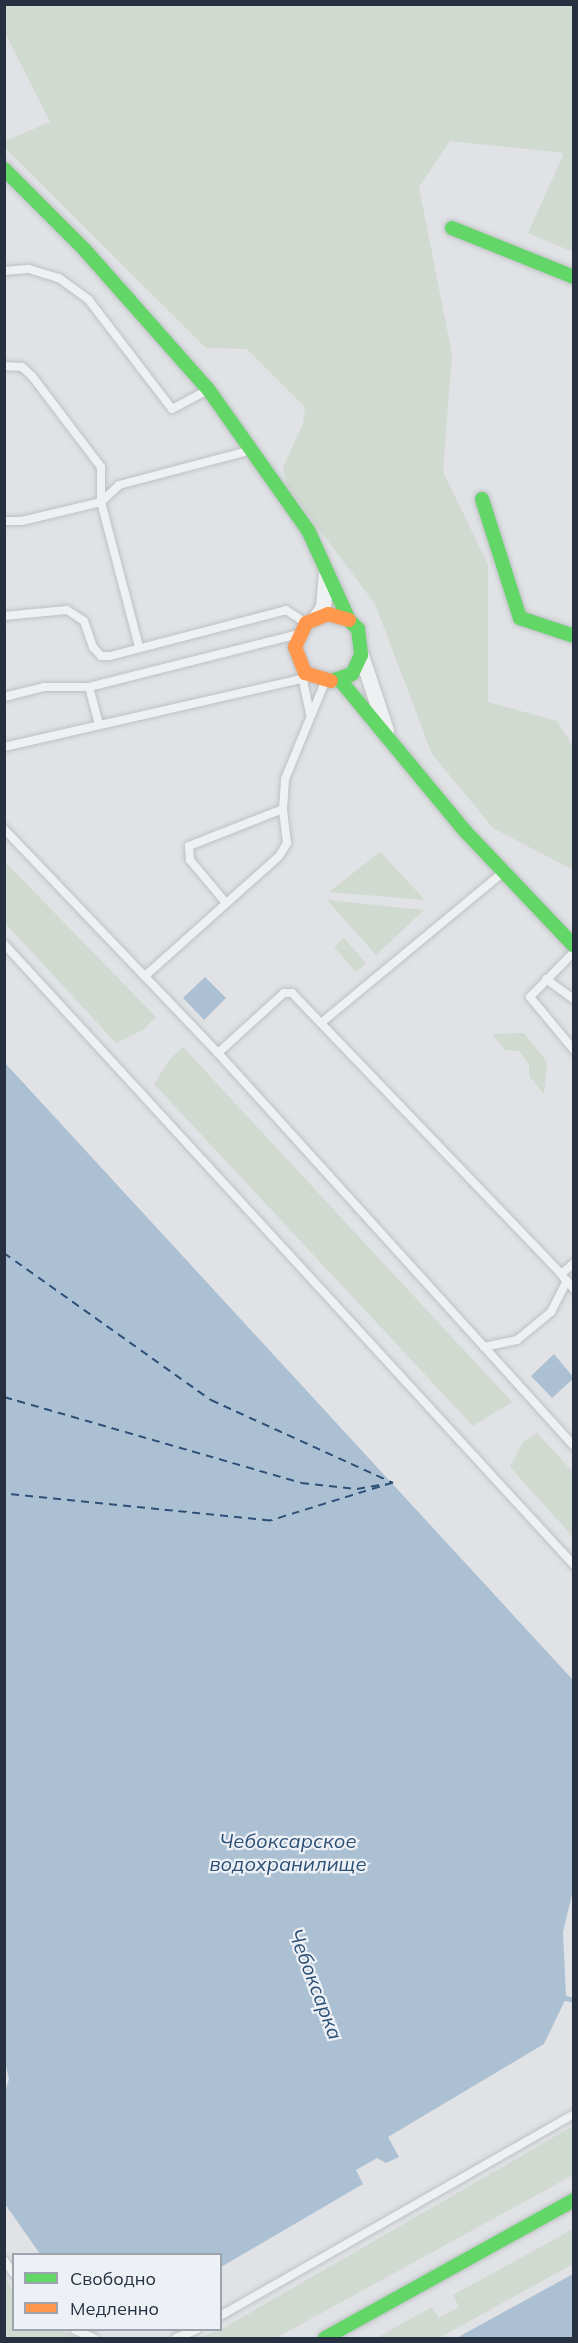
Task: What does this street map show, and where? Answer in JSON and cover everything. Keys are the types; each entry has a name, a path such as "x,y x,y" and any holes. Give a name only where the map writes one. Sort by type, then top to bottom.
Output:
{"street":[{"path":"4,169 84,249 208,389 308,530 349,620 358,629 361,655 387,733"},
{"path":"452,228 573,277"},
{"path":"482,499 520,618 573,636"},
{"path":"326,566 326,591 307,625 298,661 305,673 314,679 340,680 352,674 361,655"},
{"path":"307,625 328,614 349,620"},
{"path":"340,680 387,733 465,831 573,946"},
{"path":"326,2338 573,2200"}],"lane":[{"path":"4,271 29,269 59,278 88,299 172,409 208,389"},
{"path":"4,366 22,367 32,376 101,467 101,502 139,647"},
{"path":"4,520 22,521 101,502 119,485 253,450"},
{"path":"4,616 67,610 84,621 93,647 101,656 286,610 307,625"},
{"path":"4,697 44,687 89,687 307,625"},
{"path":"310,713 314,679"},
{"path":"145,976 279,856 287,843 282,810 285,779 310,713 314,679"},
{"path":"4,747 314,679"},
{"path":"89,687 99,725"},
{"path":"226,903 190,860 189,846 282,810"},
{"path":"4,829 218,1053 573,1446"},
{"path":"321,1023 504,871"},
{"path":"4,944 573,1565"},
{"path":"573,952 532,992 531,1003 573,1050"},
{"path":"546,979 573,999"},
{"path":"218,1053 284,993 292,993 573,1288"},
{"path":"484,1347 517,1340 551,1312 564,1278 573,1263"},
{"path":"222,2315 573,2114"},
{"path":"77,2331 94,2338"},
{"path":"176,2338 194,2331"}],"shaded area":[{"path":"5,5 573,5 573,252 528,233 564,153 450,141 419,187 452,354 443,472 488,564 488,702 557,721 573,746 573,870 493,828 432,754 375,604 287,486 283,467 303,424 305,407 247,349 206,348 5,148 5,141 50,122 5,33"},
{"path":"380,852 425,900 329,892"},
{"path":"5,862 156,1017 143,1030 116,1043 5,923"},
{"path":"327,900 424,910 376,955"},
{"path":"344,938 366,963 356,972 334,947"},
{"path":"524,1033 547,1062 544,1094 529,1076 529,1064 519,1051 505,1050 492,1034"},
{"path":"183,1047 512,1402 473,1426 154,1084 169,1060"},
{"path":"537,1433 573,1472 573,1537 510,1467 523,1442"},
{"path":"573,2126 573,2175 276,2338 197,2338 222,2331 222,2329"},
{"path":"573,2229 573,2264 439,2338 376,2338 432,2307 439,2318 459,2307 453,2295"},
{"path":"5,2276 12,2289 12,2331 63,2331 76,2338 5,2338"}],"water":[{"path":"205,977 226,998 204,1020 183,998"},
{"name":"Чебоксарское водохранилище","path":"5,1063 573,1680 574,1886 563,1932 566,1998 544,2044 388,2137 399,2157 386,2163 377,2158 356,2170 363,2184 222,2266 222,2253 39,2253 5,2204 4,2095 9,2079 4,2058"},
{"path":"554,1354 574,1378 552,1398 531,1376"},
{"path":"573,2274 573,2338 457,2338 462,2335"}],"waterway":[{"path":"561,1997 574,2000"}],"ferry route":[{"path":"4,1253 211,1400 393,1483 270,1521 4,1494"},
{"path":"4,1397 301,1483 357,1489 386,1484"}],"traffic: fast":[{"path":"4,169 84,249 208,389 308,530 349,620 358,629 361,655 352,674 331,681"},
{"path":"452,228 574,277"},
{"path":"482,499 520,618 574,636"},
{"path":"340,680 465,831 574,946"},
{"path":"325,2338 574,2200"}],"traffic: slow":[{"path":"331,681 305,673 295,647 306,623 328,614 349,620"}],"water label":[{"name":"Чебоксарка","path":"316,1984"}]}
